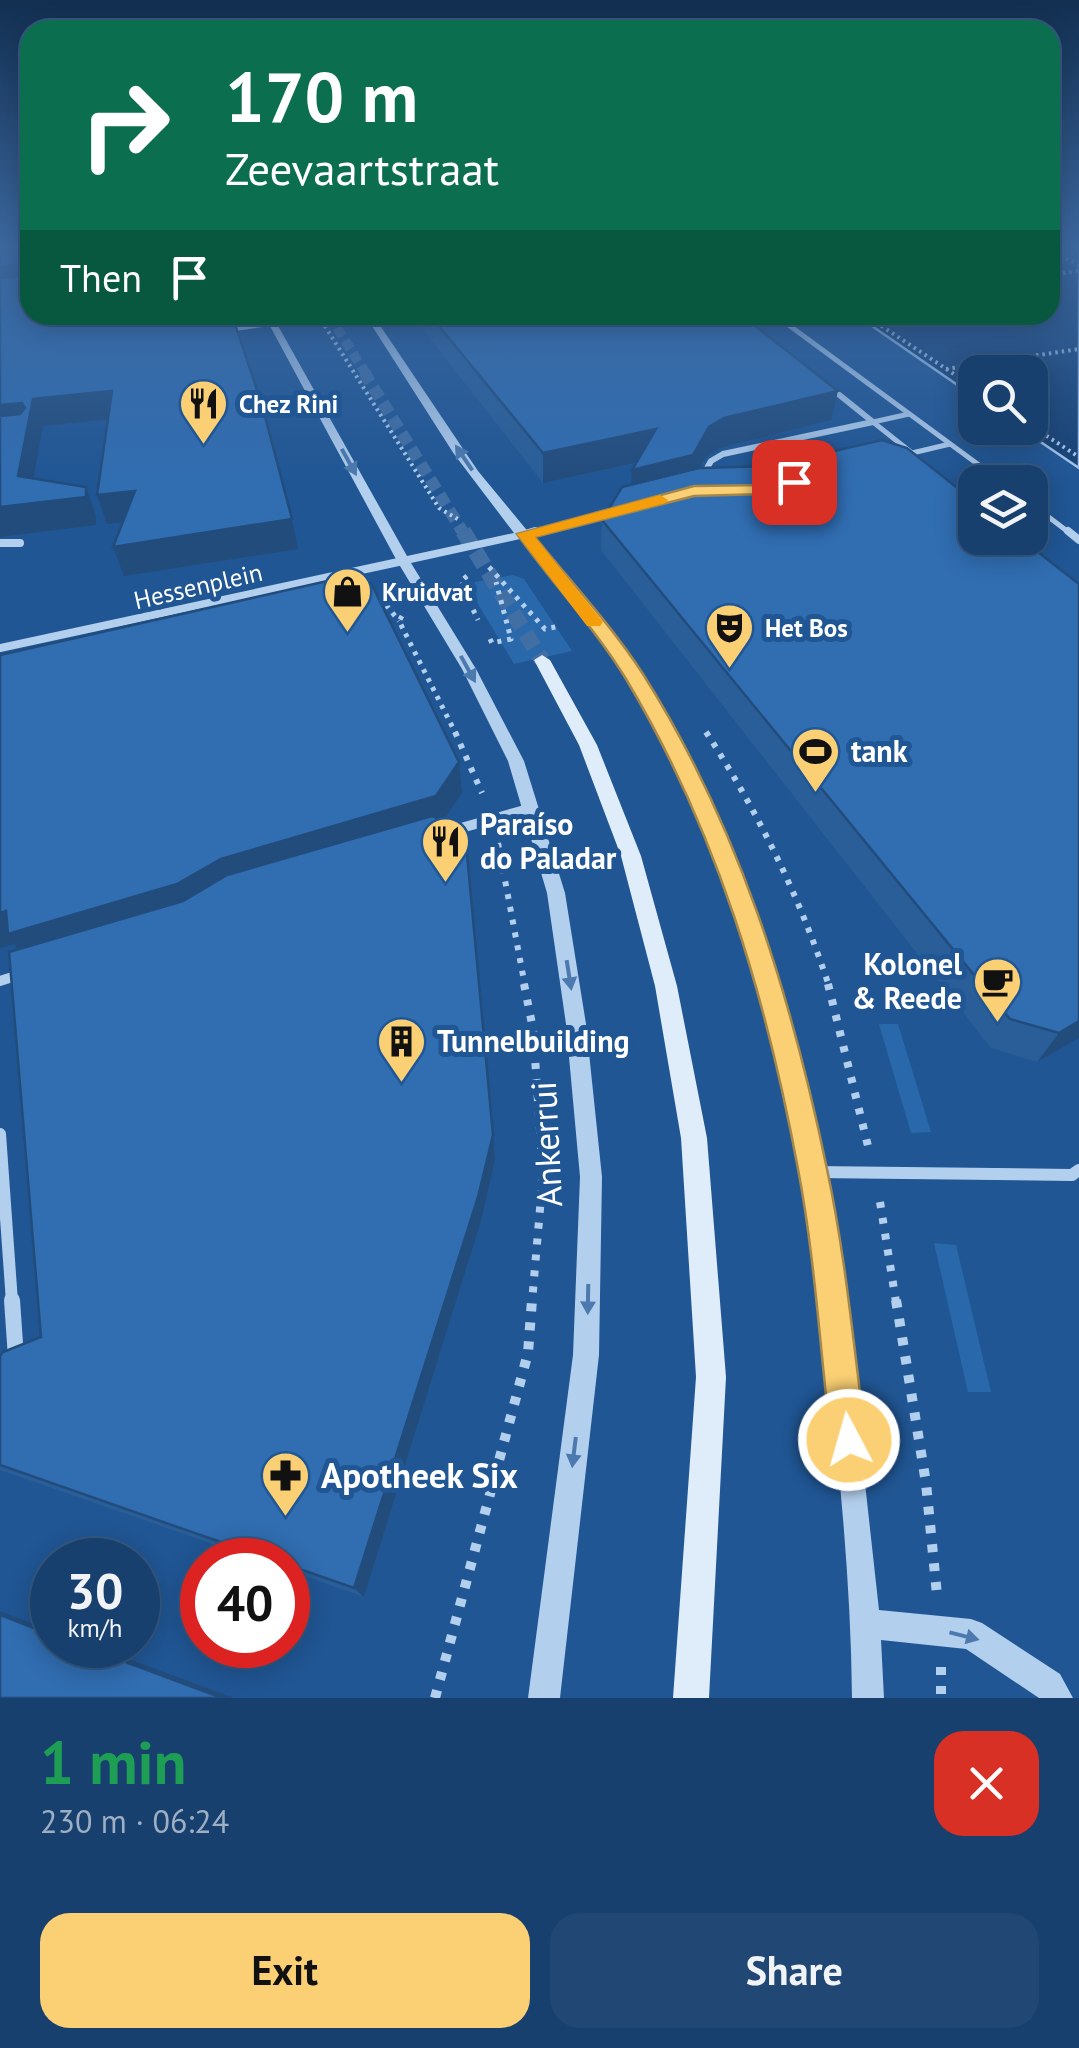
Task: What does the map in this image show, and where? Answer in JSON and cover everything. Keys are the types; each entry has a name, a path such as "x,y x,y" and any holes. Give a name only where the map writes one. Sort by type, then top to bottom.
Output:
{"main road":[{"path":"542,660 588,746 631,856 666,986 694,1138 711,1377 691,1698"}],"street":[{"path":"220,331 244,325"},
{"name":"Ankerrui","path":"273,325 501,730 533,808 559,912 576,1024 591,1178 586,1355 544,1698"},
{"path":"376,325 473,472 633,674 695,786 737,884 770,984 814,1172 832,1287 868,1624 868,1698"},
{"path":"789,325 979,465"},
{"path":"813,374 924,463"},
{"path":"694,491 711,461 724,454 910,414"},
{"path":"898,456 950,444"},
{"path":"404,561 628,508"},
{"path":"1048,517 1079,540"},
{"path":"0,544 20,543"},
{"name":"Hessenplein","path":"0,648 404,561"},
{"path":"424,839 533,808"},
{"path":"0,981 35,970"},
{"path":"0,1134 17,1370"},
{"path":"814,1172 1072,1175 1079,1170"},
{"path":"868,1624 971,1634 1049,1685 1057,1698"}],"path":[{"path":"324,325 442,513"},
{"path":"881,325 958,377"},
{"path":"946,370 1079,349"},
{"path":"1048,436 1077,454"},
{"path":"471,572 460,582 460,588 492,643 511,638 494,577 545,629 555,627"},
{"path":"420,584 399,621 432,680 492,819 512,905 533,1029 543,1174 528,1353 435,1698"}],"shaded area":[{"path":"871,325 1079,325 1079,468 1045,445 1048,355 958,355 958,385"},
{"path":"513,575 524,579 572,651 514,664 472,594 475,582"},
{"path":"879,1024 898,1024 931,1132 911,1133"},
{"path":"934,1243 956,1245 991,1392 968,1392"}],"building":[{"path":"0,325 235,325 262,405 292,519 113,547 135,491 97,495 112,391 33,399 18,476 86,487 86,497 0,507 0,416 20,414 25,408 22,403 0,405"},
{"path":"438,325 754,325 838,391 724,418 709,427 693,455 632,470 656,429 543,453"},
{"path":"882,440 907,448 958,488 958,555 1042,555 1079,584 1079,1021 1059,1033 1010,1019 602,520 622,487 699,468 769,466"},
{"path":"345,577 371,583 459,762 436,796 221,859 177,884 8,934 6,911 0,913 0,655"},
{"path":"432,816 465,832 493,1135 478,1197 354,1588 310,1573 310,1538 209,1538 0,1465 0,1356 41,1337 9,952 183,901 227,875"},
{"path":"0,1615 30,1627 30,1668 142,1668 222,1698 0,1698"}],"tunnel":[{"path":"335,325 366,374"},
{"path":"364,372 464,534"},
{"path":"463,531 542,660"}],"slow traffic":[{"path":"594,622 525,534 660,500"}],"place":[{"name":"Chez Rini","path":"204,446"},
{"name":"Kruidvat","path":"347,634"},
{"name":"Het Bos","path":"730,670"},
{"name":"tank","path":"816,794"},
{"name":"Paraíso do Paladar","path":"445,884"},
{"name":"Kolonel & Reede","path":"997,1024"},
{"name":"Tunnelbuilding","path":"402,1084"},
{"name":"Apotheek Six","path":"286,1518"}],"route":[{"path":"794,482 764,490 694,491 525,534 633,674 695,786 737,884 770,984 814,1172 849,1440"}]}
